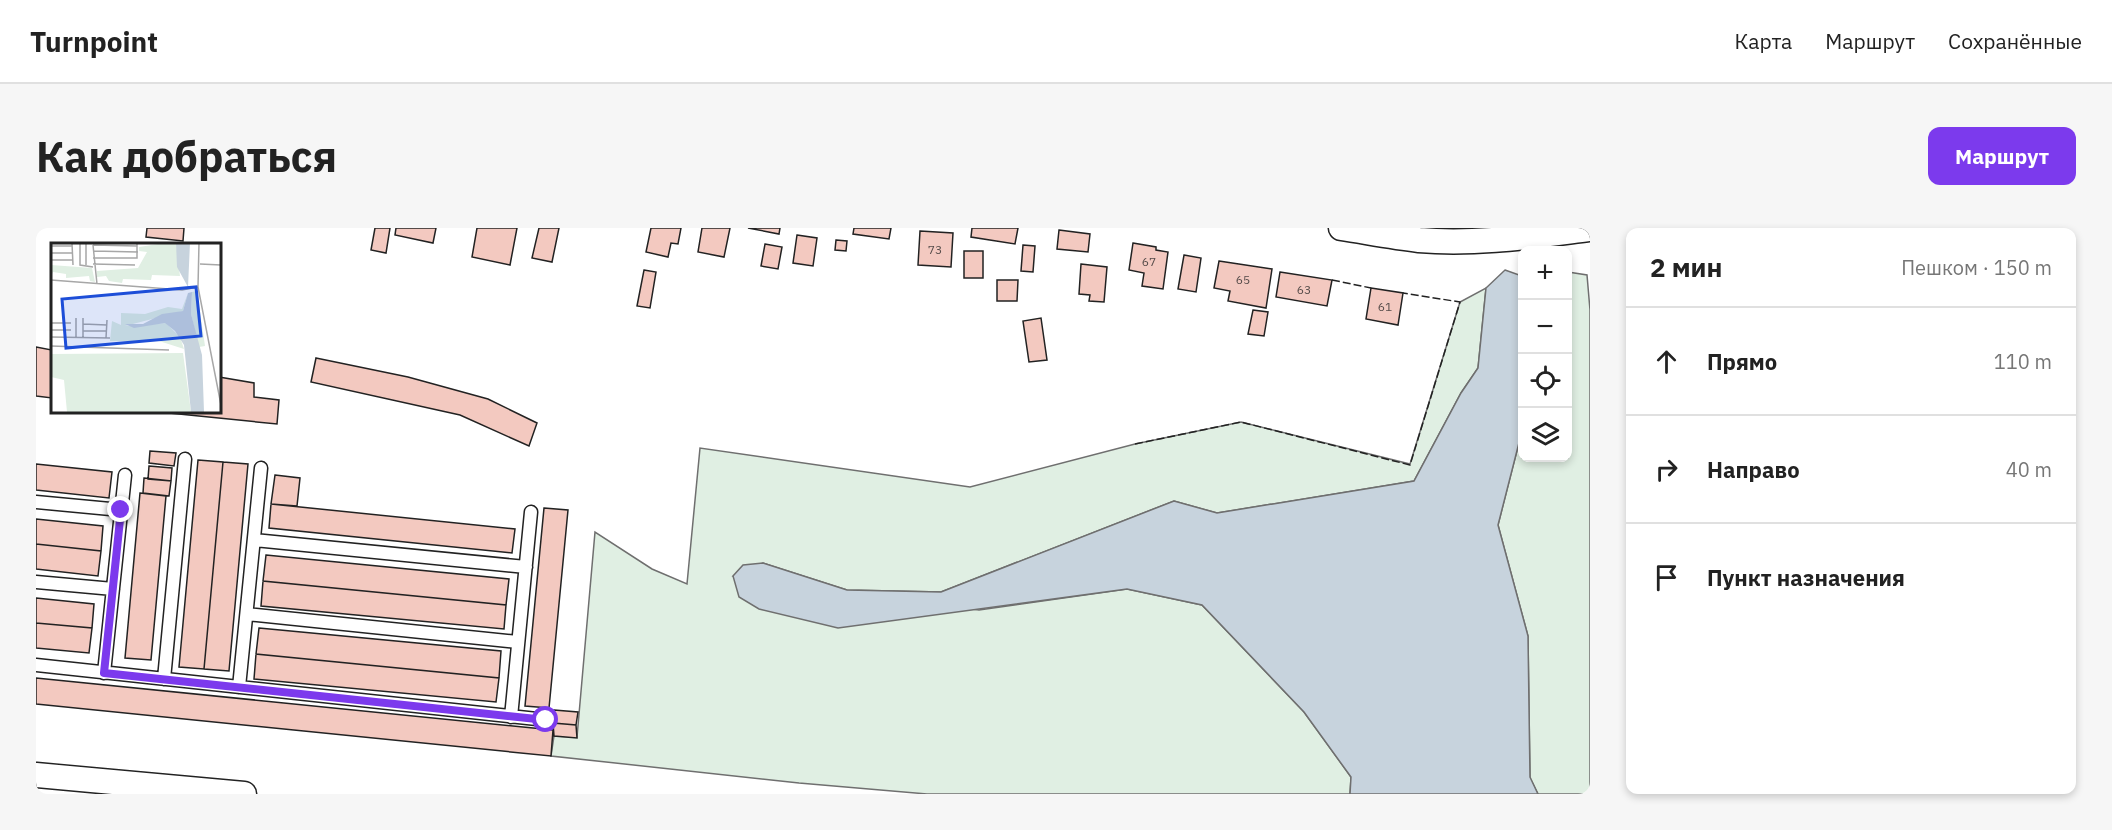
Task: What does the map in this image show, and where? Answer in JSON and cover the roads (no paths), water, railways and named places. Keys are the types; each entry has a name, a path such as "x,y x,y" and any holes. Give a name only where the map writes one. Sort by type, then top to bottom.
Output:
{"street":[{"path":"1341,228 1419,240 1456,241 1513,239 1590,230"},
{"path":"36,775 244,794"}],"lane":[{"path":"164,679 185,459"},
{"path":"239,687 261,468"},
{"path":"104,673 125,475"},
{"path":"36,502 121,510"},
{"path":"511,717 531,512"},
{"path":"254,540 526,567"},
{"path":"36,582 113,589"},
{"path":"247,614 518,642"},
{"path":"36,665 546,720"}]}
